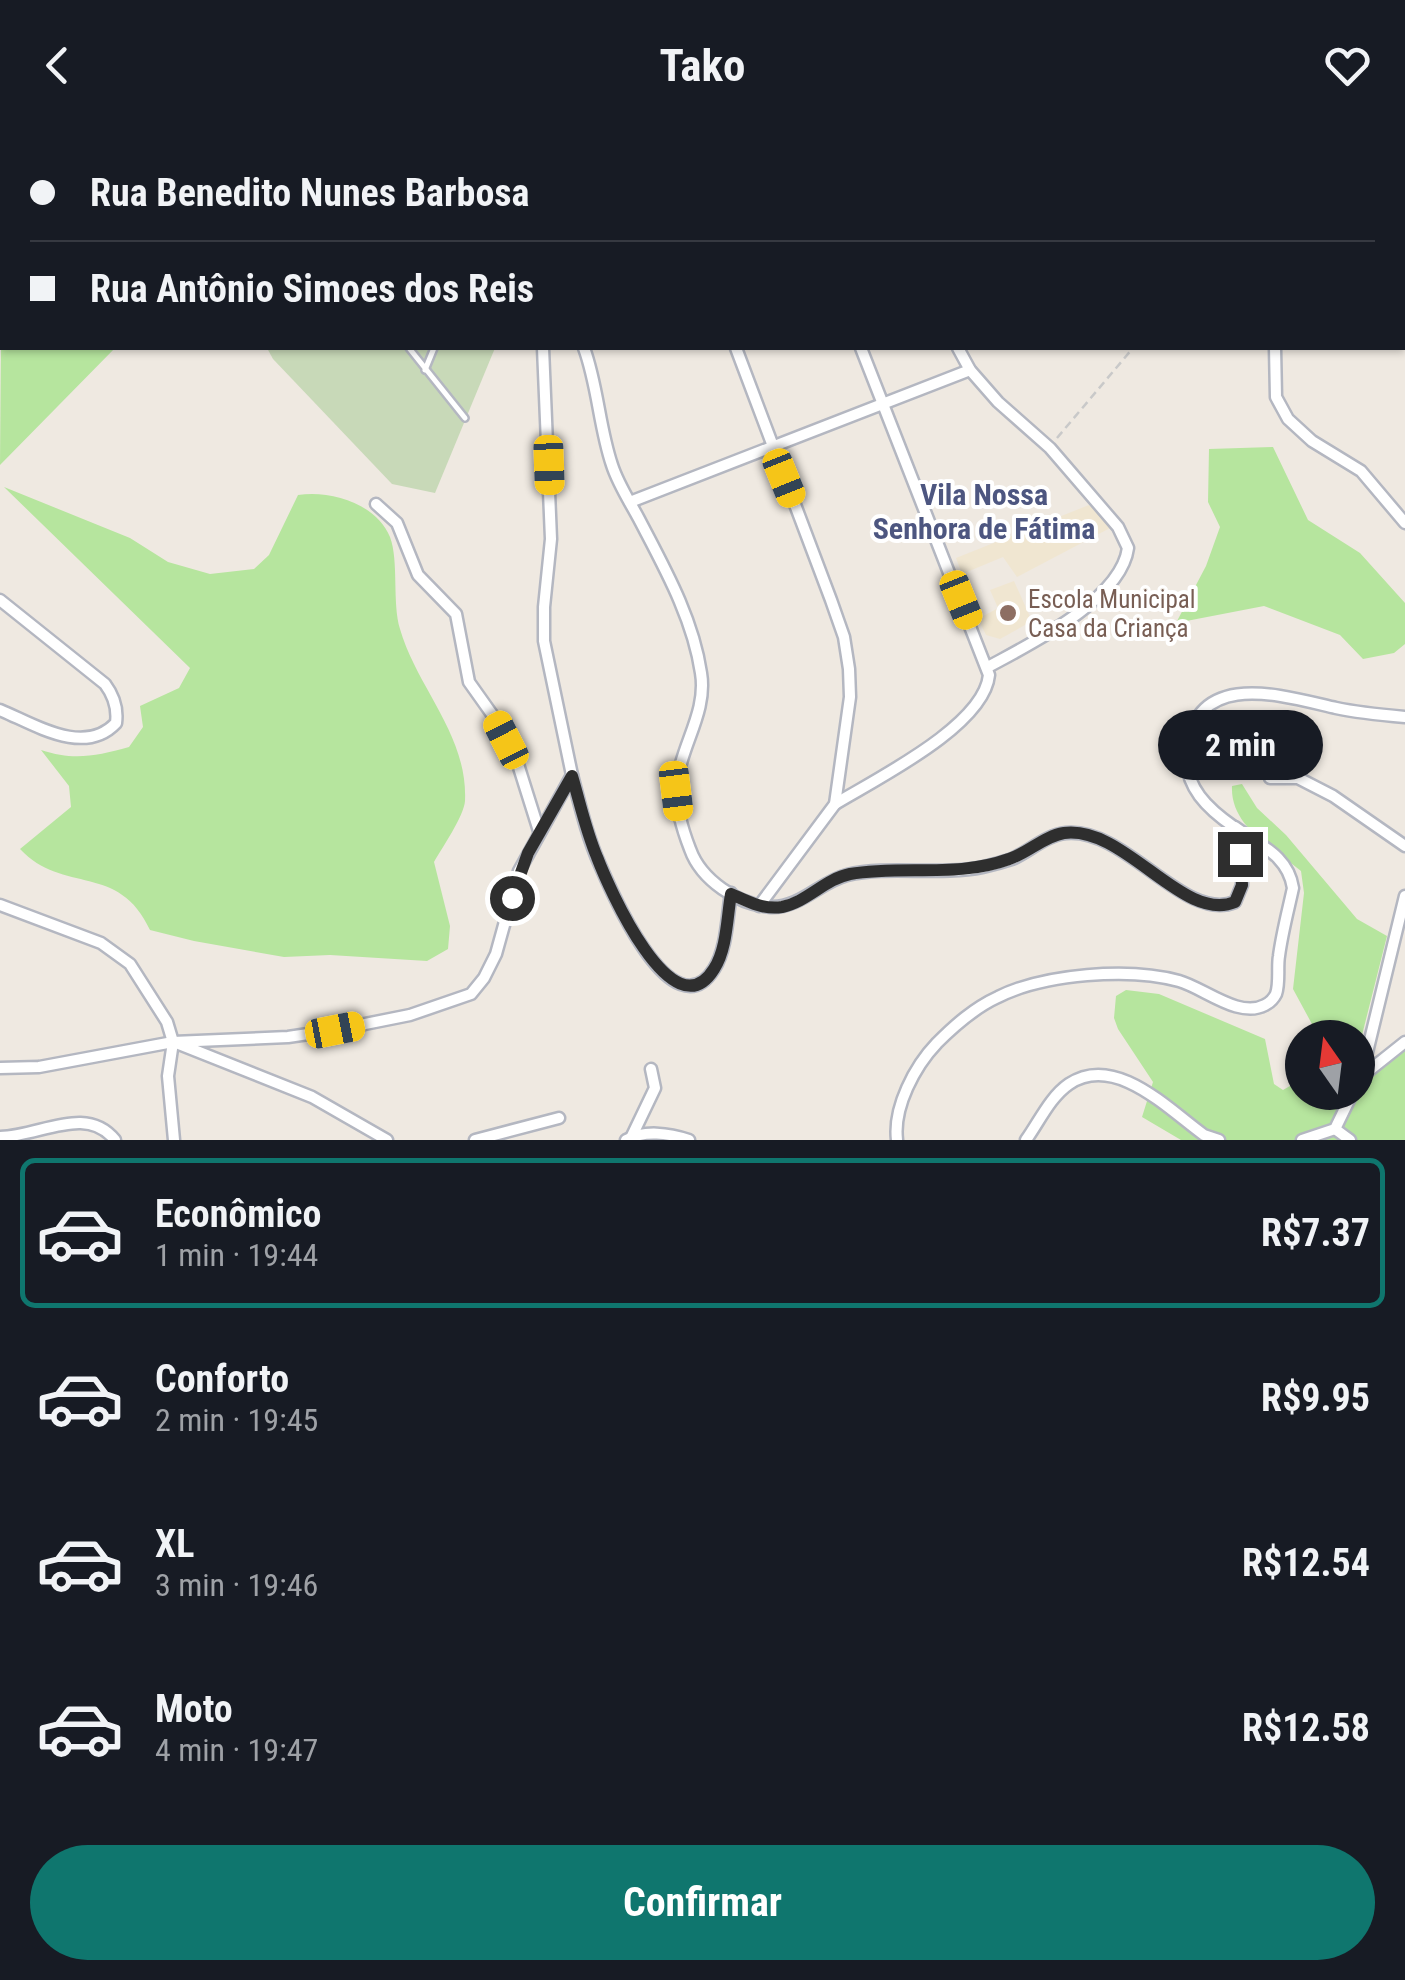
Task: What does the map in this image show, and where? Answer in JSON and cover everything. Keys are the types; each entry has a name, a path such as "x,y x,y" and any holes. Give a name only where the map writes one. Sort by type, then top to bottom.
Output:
{"street":[{"path":"543,350 551,539 544,641 572,776 591,843 626,919 659,970 672,982 689,985 701,982 713,972 725,937 731,894"},
{"path":"585,350 612,466 676,594 701,670 700,705 678,774 680,818 697,866 705,876 731,894 759,906 784,906 830,881 852,874 953,871 983,866 1012,859 1064,833 1114,845 1192,898 1217,907 1235,902 1242,885 1234,827"},
{"path":"737,350 844,637 850,697 835,804"},
{"path":"759,906 835,804 942,738 988,684 988,667 862,350"},
{"path":"959,350 970,370 998,402 1050,448 1126,538 1127,558 1107,586 1070,619 988,667"},
{"path":"1275,350 1276,397 1288,419 1312,440 1361,471 1405,522"},
{"path":"630,502 970,370"},
{"path":"376,504 397,523 418,575 456,614 469,682 496,720 517,761 539,832"},
{"path":"0,600 105,684 117,714 116,723 103,733 68,738 0,710"},
{"path":"897,1140 898,1119 910,1082 932,1048 962,1018 1018,988 1045,981 1137,975 1179,981 1237,1006 1252,1008 1270,1002 1277,992 1278,960 1292,877 1270,849 1210,810 1192,785 1187,755 1192,731 1203,712 1221,698 1243,692 1266,692 1360,713 1405,717"},
{"path":"0,1068 38,1067 173,1042 270,1038 335,1030 410,1015 470,994 484,978 496,954 519,870 572,776"},
{"path":"1270,778 1298,778 1316,787 1405,846"},
{"path":"1374,1020 1405,896"},
{"path":"0,905 116,951 130,964 168,1022 173,1042 168,1076 174,1140"},
{"path":"173,1042 296,1090 387,1140"},
{"path":"1375,1067 1405,1042"},
{"path":"629,1138 655,1088 651,1069"},
{"path":"1026,1140 1058,1093 1070,1083 1107,1074 1126,1080 1204,1135 1219,1140"},
{"path":"1302,1140 1335,1129 1344,1110"},
{"path":"475,1140 559,1118"},
{"path":"0,1137 35,1134 86,1121 98,1124 115,1140"},
{"path":"1335,1129 1350,1140"},
{"path":"629,1138 661,1134 689,1140"}],"lane":[{"path":"410,350 464,418"},
{"path":"425,370 433,350"}],"path":[{"path":"1050,448 1131,350"}],"shaded area":[{"path":"1089,505 1112,527 1017,577 1003,557 962,574 956,558"},
{"name":"Escola Municipal Casa da Criança","path":"1014,581 1032,621 1000,639 986,635 978,619 998,608 990,590"}],"green space":[{"path":"1,350 113,350 0,465"},
{"path":"268,350 494,350 435,493 392,484"},
{"path":"1273,447 1308,520 1360,553 1405,603 1405,644 1394,653 1363,659 1340,635 1264,606 1176,623 1206,566 1220,527 1208,502 1209,449"},
{"path":"4,487 130,538 168,562 210,574 254,569 269,555 298,495 337,497 374,515 393,547 400,629 450,733 464,777 464,807 434,862 450,926 448,949 427,961 330,955 284,957 194,941 150,930 123,895 54,872 20,849 71,807 69,786 41,750 85,756 129,747 143,727 140,706 179,688 190,668"},
{"path":"1242,784 1257,808 1286,835 1357,919 1387,936 1366,1020 1310,1020 1293,989 1304,893 1301,871 1246,824 1233,800 1232,786"},
{"path":"1126,990 1159,994 1265,1039 1274,1084 1283,1090 1285,1110 1375,1110 1375,1058 1385,1065 1405,1050 1405,1140 1181,1140 1142,1117 1153,1082 1118,1029 1114,1018 1116,996"}],"place":[{"name":"Escola Municipal Casa da Criança","path":"1008,613"}],"district":[{"name":"Vila Nossa Senhora de Fátima","path":"984,512"}],"route":[{"path":"512,898 519,870 572,776 591,843 626,919 659,970 672,982 689,985 701,982 713,972 725,937 731,894 759,906 784,906 830,881 852,874 953,871 983,866 1012,859 1064,833 1114,845 1192,898 1217,907 1235,902 1242,885 1240,854"}]}
